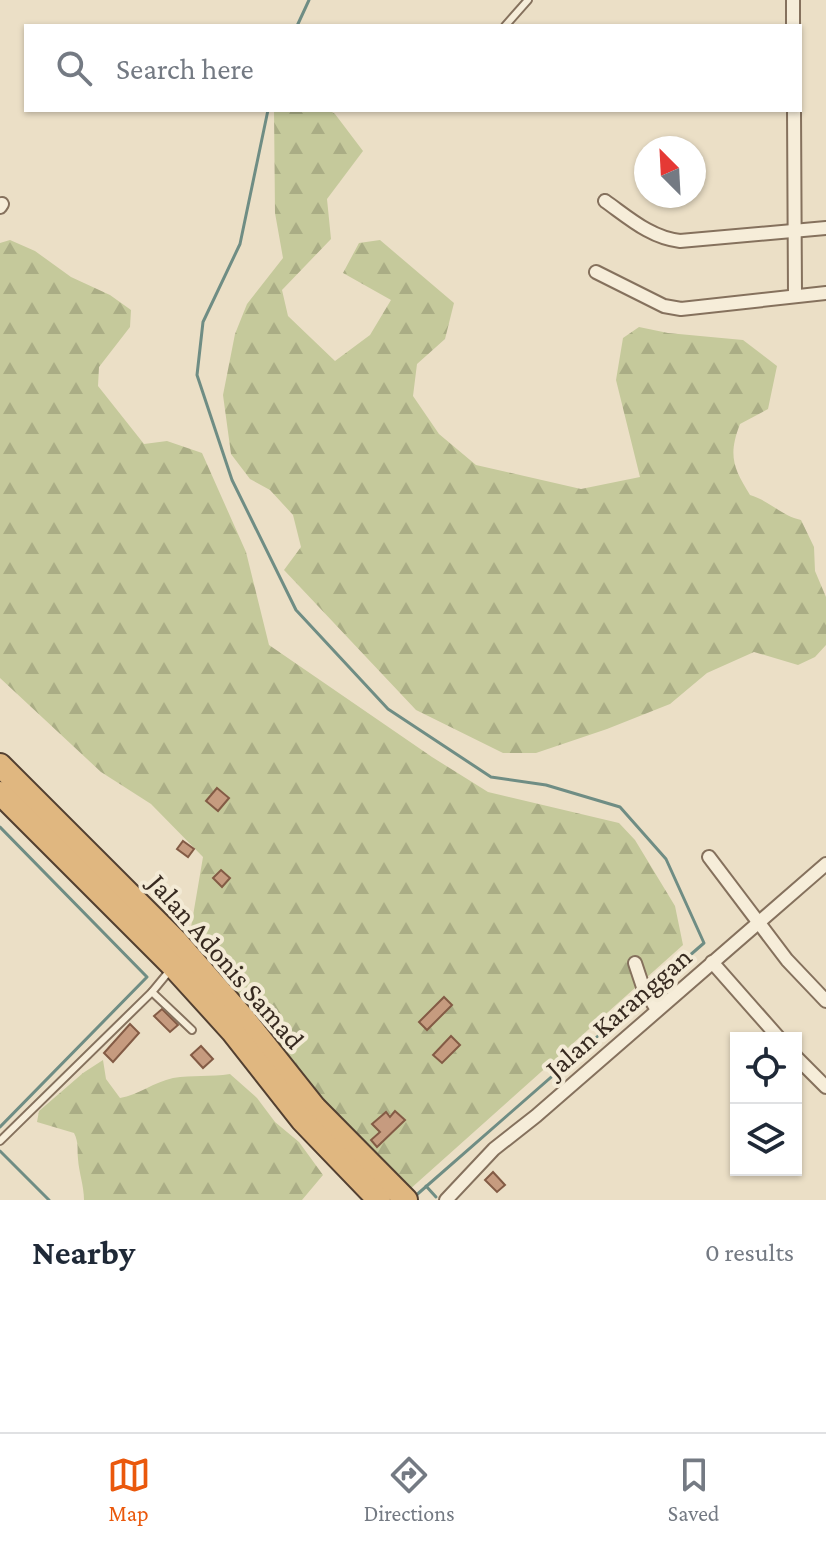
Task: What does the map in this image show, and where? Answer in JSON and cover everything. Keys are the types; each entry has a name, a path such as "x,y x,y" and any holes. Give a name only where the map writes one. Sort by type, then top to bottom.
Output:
{"highway":[{"name":"Jalan Adonis Samad","path":"0,765 176,941 251,1042 302,1120 388,1196"},
{"name":"Jalan Adonis Samad","path":"0,793 251,1042"}],"street":[{"path":"793,0 793,24"},
{"path":"794,112 795,295"},
{"path":"605,201 655,235 680,241 826,228"},
{"path":"596,272 670,308 697,308 826,293"},
{"path":"709,857 787,960 826,1001"},
{"name":"Jalan Karanggan","path":"446,1200 494,1149 826,864"},
{"path":"712,962 774,1032"},
{"path":"635,963 657,1010"},
{"path":"802,1063 826,1087"}],"lane":[{"path":"507,24 528,0"},
{"path":"0,1141 152,992 173,966"},
{"path":"152,992 192,1030"}],"green space":[{"path":"274,112 332,112 363,151 327,199 331,239 282,290 288,316 335,361 370,335 391,300 343,273 359,243 380,240 454,303 445,339 417,364 413,396 439,434 476,465 581,489 640,477 616,380 623,338 639,327 743,340 777,366 768,409 740,424 734,444 734,461 750,495 801,520 814,547 815,571 826,597 826,645 815,657 798,665 754,652 707,673 670,704 536,753 503,753 416,710 284,570 301,547 293,515 270,490 250,479 231,454 223,395 235,334 247,304 283,258 275,213"},
{"path":"10,240 35,251 71,277 110,295 131,310 130,327 99,367 98,386 144,444 167,441 202,453 246,552 269,645 488,792 619,823 635,840 675,906 683,945 409,1190 300,1080 188,945 203,857 151,804 101,772 0,678 0,243"},
{"path":"103,1060 106,1079 120,1098 173,1078 230,1074 257,1098 275,1122 299,1142 323,1175 302,1200 84,1200 74,1133 37,1122 39,1111"}],"building":[{"path":"217,788 229,798 218,811 206,801"},
{"path":"183,841 194,849 188,857 177,849"},
{"path":"221,870 230,878 222,887 213,878"},
{"path":"444,997 452,1005 427,1030 419,1022"},
{"path":"162,1009 178,1025 170,1032 154,1016"},
{"path":"130,1024 139,1033 113,1062 104,1053"},
{"path":"451,1036 460,1045 442,1063 433,1055"},
{"path":"201,1046 213,1059 203,1068 191,1055"},
{"path":"395,1111 405,1120 377,1147 371,1140 380,1132 372,1124 386,1112 390,1117"},
{"path":"493,1172 505,1185 497,1192 485,1180"}],"waterway":[{"path":"298,24 309,0"},
{"path":"268,112 240,244 203,322 197,375 232,480 296,610 388,709 491,777 546,785 620,807 666,859 704,943 650,990"},
{"path":"0,827 147,977 0,1127"},
{"path":"413,1198 645,995"},
{"path":"0,1151 49,1200"},
{"path":"426,1186 436,1197"}]}
